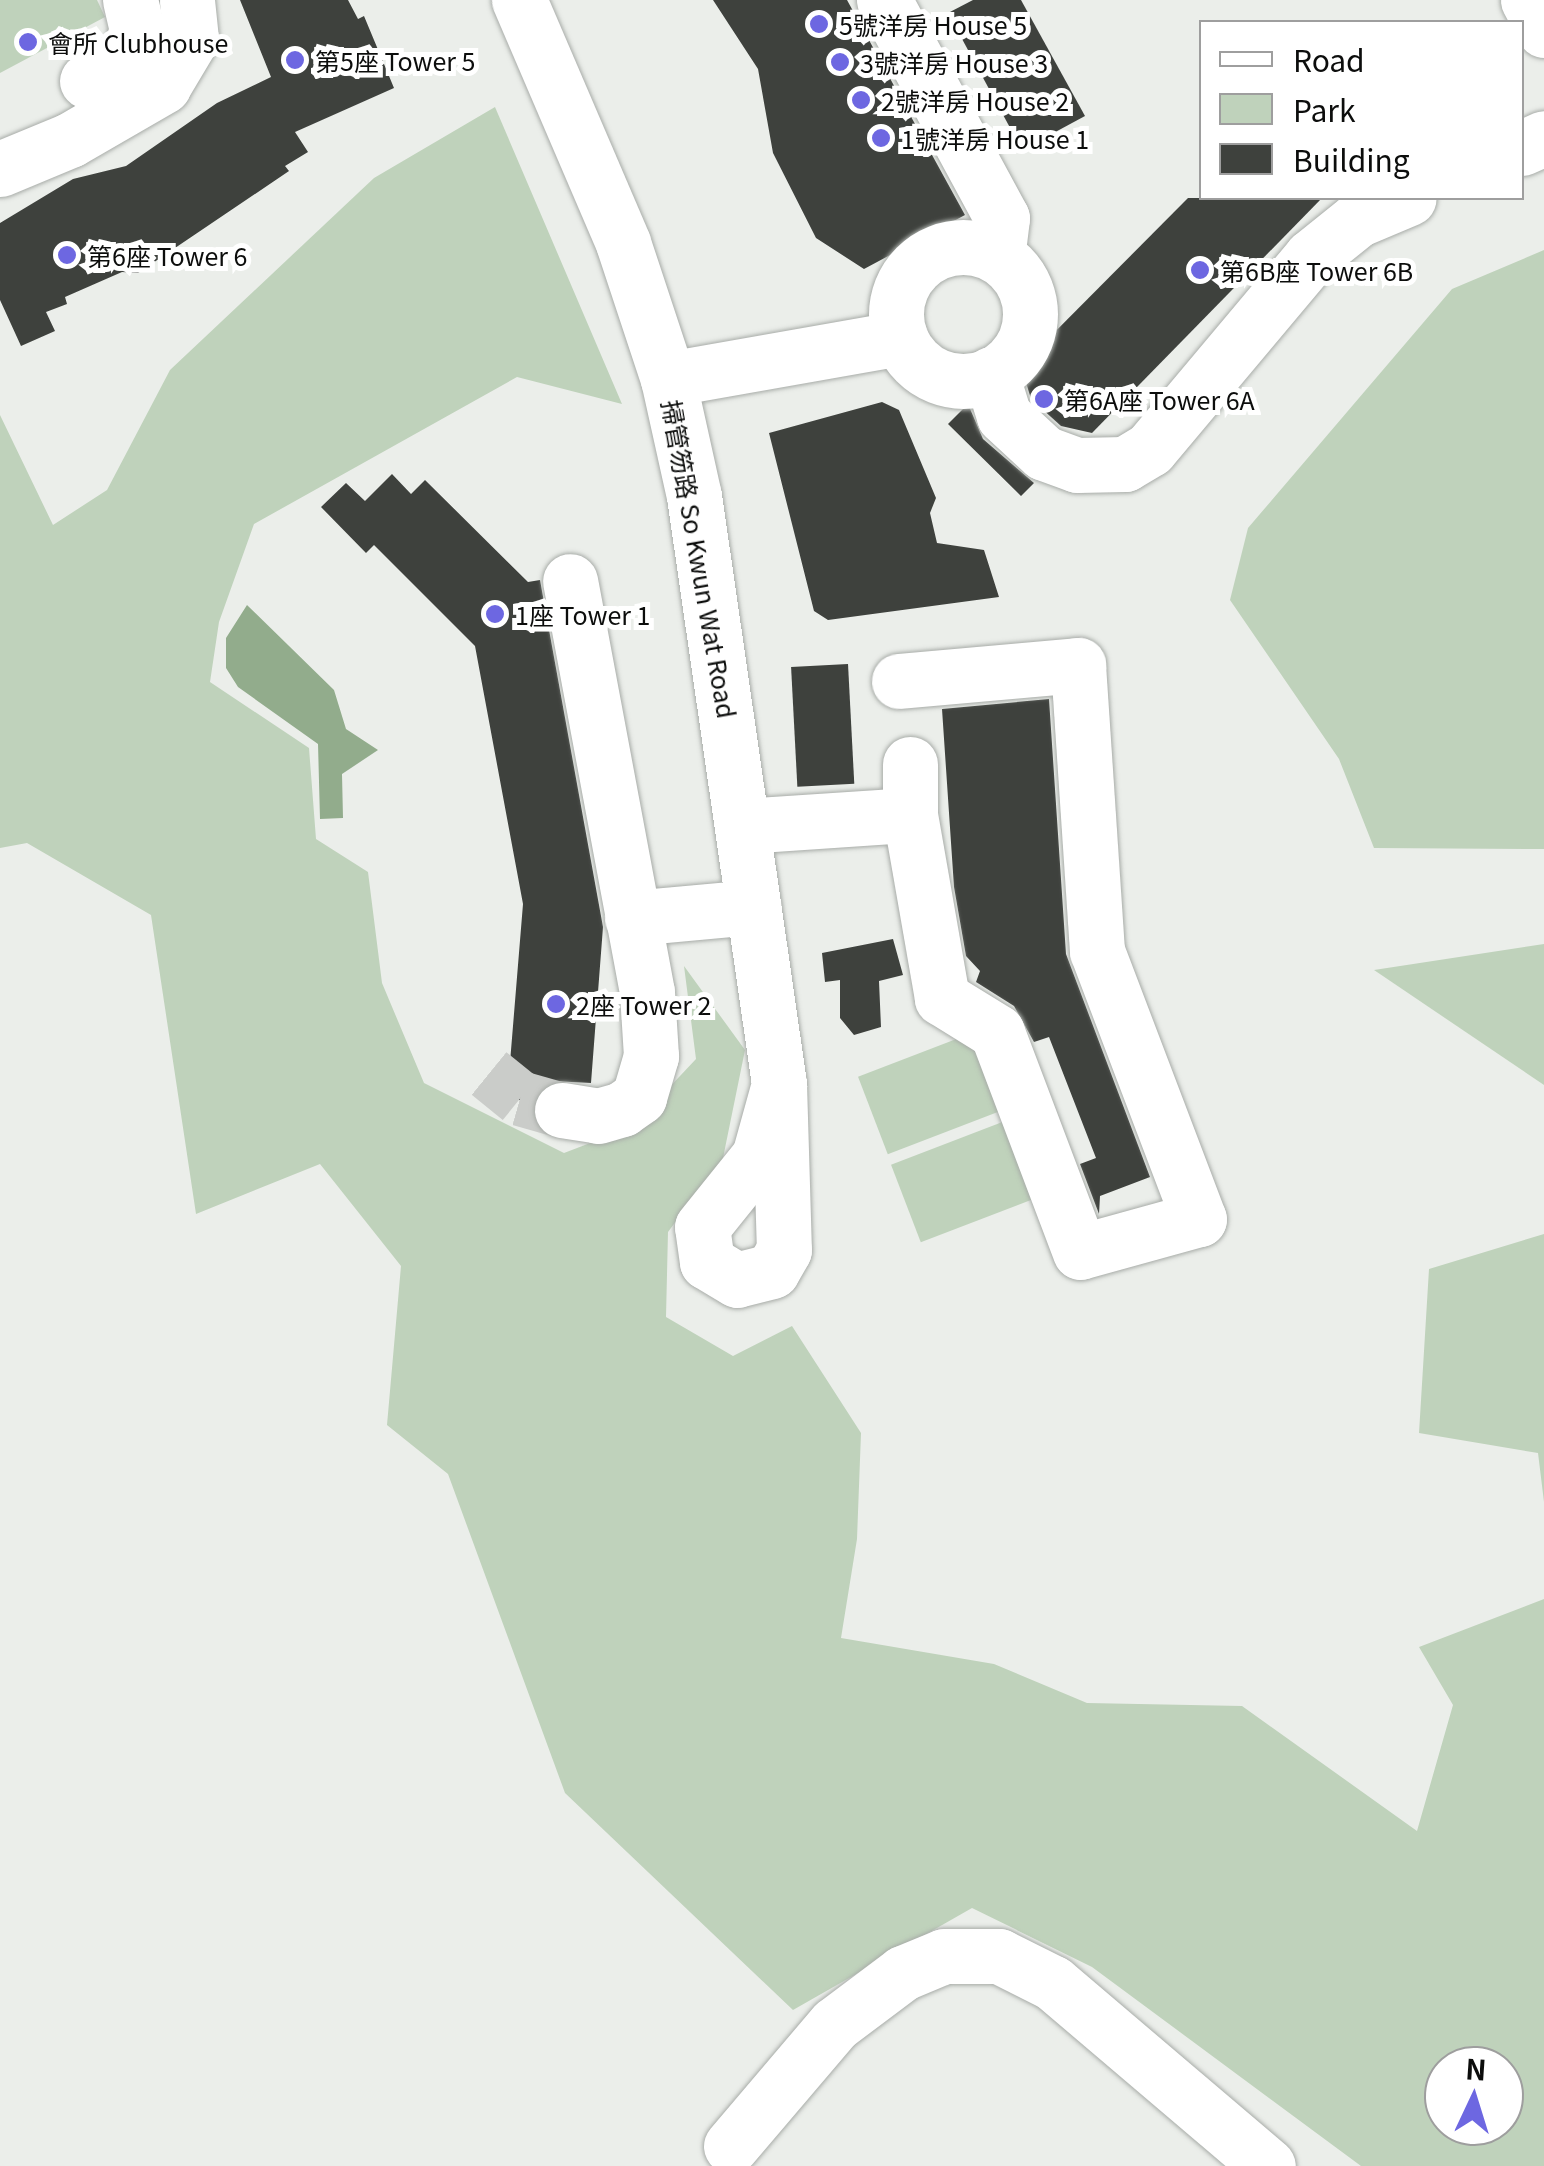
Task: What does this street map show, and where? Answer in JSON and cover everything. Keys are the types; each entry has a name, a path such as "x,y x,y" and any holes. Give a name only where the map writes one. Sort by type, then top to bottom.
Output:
{"street":[{"path":"86,82 129,54 137,30 130,0"},
{"path":"0,169 70,140 163,86 192,39 187,0"},
{"name":"掃管笏路 So Kwun Wat Road","path":"519,0 583,139 668,379 694,496 779,1084"},
{"path":"884,0 1002,218 997,256"},
{"path":"1528,0 1544,30"},
{"path":"992,374 1004,416 1044,454 1077,466 1125,464 1150,449 1312,258 1357,220 1404,200"},
{"path":"958,247 997,256 1013,269 1030,307 1022,347 992,374 934,375 900,338 899,291 922,260 958,247"},
{"path":"668,379 900,338"},
{"path":"562,1110 610,1115 639,1097 647,1081 651,1024 570,582"},
{"path":"743,826 910,789 942,998 997,1032 1080,1252 1199,1218 1097,951 1078,665 899,680"},
{"path":"632,918 754,907"},
{"path":"731,2146 835,2024 903,1973 944,1956 1000,1956 1054,1983 1268,2166"}],"green space":[{"name":"會所 Clubhouse","path":"0,0 97,0 105,17 0,73"},
{"path":"495,107 622,404 517,377 254,524 219,622 210,682 309,748 316,839 368,872 382,983 424,1083 564,1153 632,1127 696,1059 684,966 745,1050 723,1158 668,1232 666,1317 733,1356 792,1326 861,1433 857,1539 841,1638 994,1664 1087,1703 1242,1706 1417,1831 1453,1705 1419,1647 1544,1599 1544,2166 1361,2166 1092,1967 972,1908 793,2010 565,1793 448,1474 387,1425 401,1266 320,1164 196,1214 151,915 27,843 0,848 0,415 53,525 107,490 170,370 374,178"},
{"path":"1544,250 1544,849 1374,848 1339,759 1230,600 1248,528 1452,289"},
{"path":"1544,944 1544,1085 1374,970"},
{"path":"985,1028 1015,1105 888,1154 858,1077"},
{"path":"1018,1116 1048,1193 921,1242 891,1165"},
{"path":"1544,1234 1544,1502 1538,1453 1419,1433 1429,1269"}],"shaded area":[{"path":"247,605 334,690 346,729 378,750 342,774 343,818 320,819 318,744 238,687 226,668 226,638"}],"building":[{"path":"240,0 348,0 358,19 364,16 394,88 295,132 308,152 285,166 289,171 138,273 122,272 65,297 67,304 46,312 55,331 21,346 0,300 0,223 73,179 126,166 217,103 271,77"},
{"path":"713,0 847,0 965,215 864,269 816,238 773,153 758,69"},
{"path":"973,0 1021,0 1085,116 1022,150 948,13"},
{"path":"1188,198 1320,200 1092,433 1061,426 1031,399 1021,366"},
{"path":"882,402 899,410 936,498 930,513 937,543 984,550 999,597 828,620 814,611 769,433"},
{"path":"968,404 983,439 1034,483 1021,496 948,424"},
{"path":"392,474 411,494 425,480 528,582 540,580 603,927 591,1083 552,1081 533,1101 507,1099 523,904 475,646 374,545 366,553 321,507 346,483 365,501"},
{"path":"848,664 854,784 797,787 791,667"},
{"path":"1049,699 1066,954 1150,1177 1100,1196 1099,1214 1080,1164 1096,1158 1049,1037 1034,1042 1014,1006 976,982 980,971 966,956 954,887 942,709"},
{"path":"893,939 903,975 879,981 881,1027 854,1035 840,1018 840,980 825,982 822,953"}],"tunnel":[{"path":"489,1073 520,1098 562,1110"}],"place":[{"name":"5號洋房 House 5","path":"819,24"},
{"name":"會所 Clubhouse","path":"28,42"},
{"name":"第5座 Tower 5","path":"295,60"},
{"name":"3號洋房 House 3","path":"840,62"},
{"name":"2號洋房 House 2","path":"861,100"},
{"name":"1號洋房 House 1","path":"881,138"},
{"name":"第6座 Tower 6","path":"67,255"},
{"name":"第6B座 Tower 6B","path":"1200,270"},
{"name":"第6A座 Tower 6A","path":"1044,399"},
{"name":"1座 Tower 1","path":"495,614"},
{"name":"2座 Tower 2","path":"556,1004"}]}
